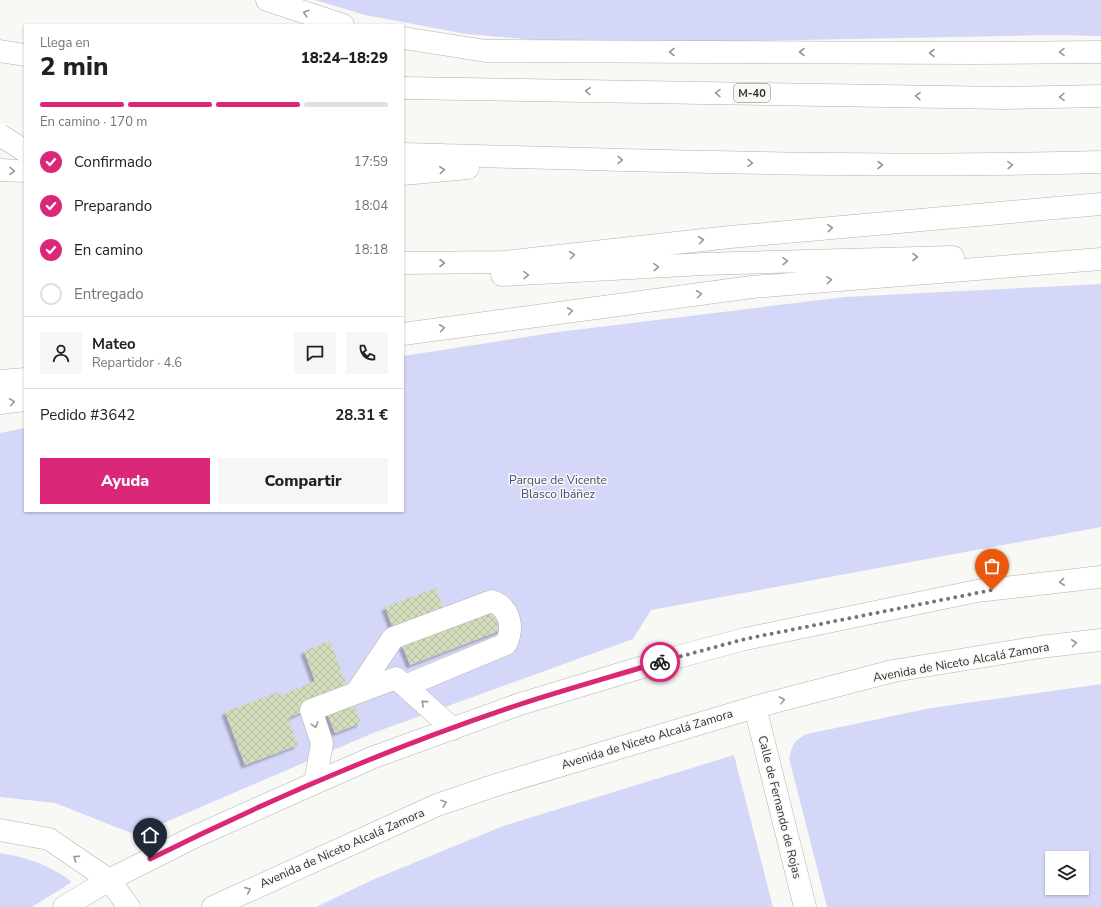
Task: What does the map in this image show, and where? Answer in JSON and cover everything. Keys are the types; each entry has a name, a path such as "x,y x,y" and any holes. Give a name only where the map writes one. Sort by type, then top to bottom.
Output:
{"main road":[{"path":"267,0 340,24"},
{"path":"404,38 486,51 958,53 1101,52"},
{"path":"0,51 24,55"},
{"path":"0,66 24,67"},
{"name":"M-40","path":"404,88 1006,98 1101,96"},
{"path":"0,135 24,150"},
{"path":"0,140 24,142"},
{"path":"404,154 803,164 974,165 1101,162"},
{"path":"404,174 581,159"},
{"path":"0,170 24,171"},
{"path":"404,263 504,262 730,236 1101,204"},
{"path":"404,275 424,277 540,275 703,264 908,257 1101,258"},
{"path":"404,334 752,287 1101,258"},
{"path":"0,381 24,379"},
{"path":"0,403 24,400"},
{"path":"64,907 108,880 192,838 315,783 374,757 520,704 745,639 977,591 1101,577"},
{"path":"356,693 393,638 492,601 504,609 509,616 511,626 510,637 506,644 405,686"},
{"name":"Avenida de Niceto Alcalá Zamora","path":"213,907 437,805 496,785 755,707 893,671 1101,640"},
{"path":"315,783 322,744 311,710 396,678 453,729"},
{"name":"Calle de Fernando de Rojas","path":"755,707 805,907"},
{"path":"0,830 49,839 108,880 129,907"}],"green space":[{"path":"315,0 1101,0 1101,36 1051,35 657,43 561,42 466,34 365,15"},
{"name":"Parque de Vicente Blasco Ibáñez","path":"1101,284 1101,527 651,610 633,639 373,733 136,835 55,803 0,797 0,433 24,428 24,512 404,512 404,356 558,332 845,297"},
{"path":"1101,684 1101,907 827,907 789,758 793,746 799,738 807,734 931,708"},
{"path":"734,755 773,907 316,907 370,881 503,826"},
{"path":"0,853 20,857 38,863 56,871 72,882 32,907 0,907"}],"building":[{"path":"436,588 443,608 392,626 385,607"},
{"path":"496,609 504,629 410,665 402,645"},
{"path":"330,641 361,723 335,733 323,703 288,718 298,745 245,765 225,712 278,692 280,696 315,681 304,651"}],"way so far":[{"path":"660,662 745,639 977,591 992,590"}],"route":[{"path":"150,859 192,838 374,757 520,704 660,662"}]}
